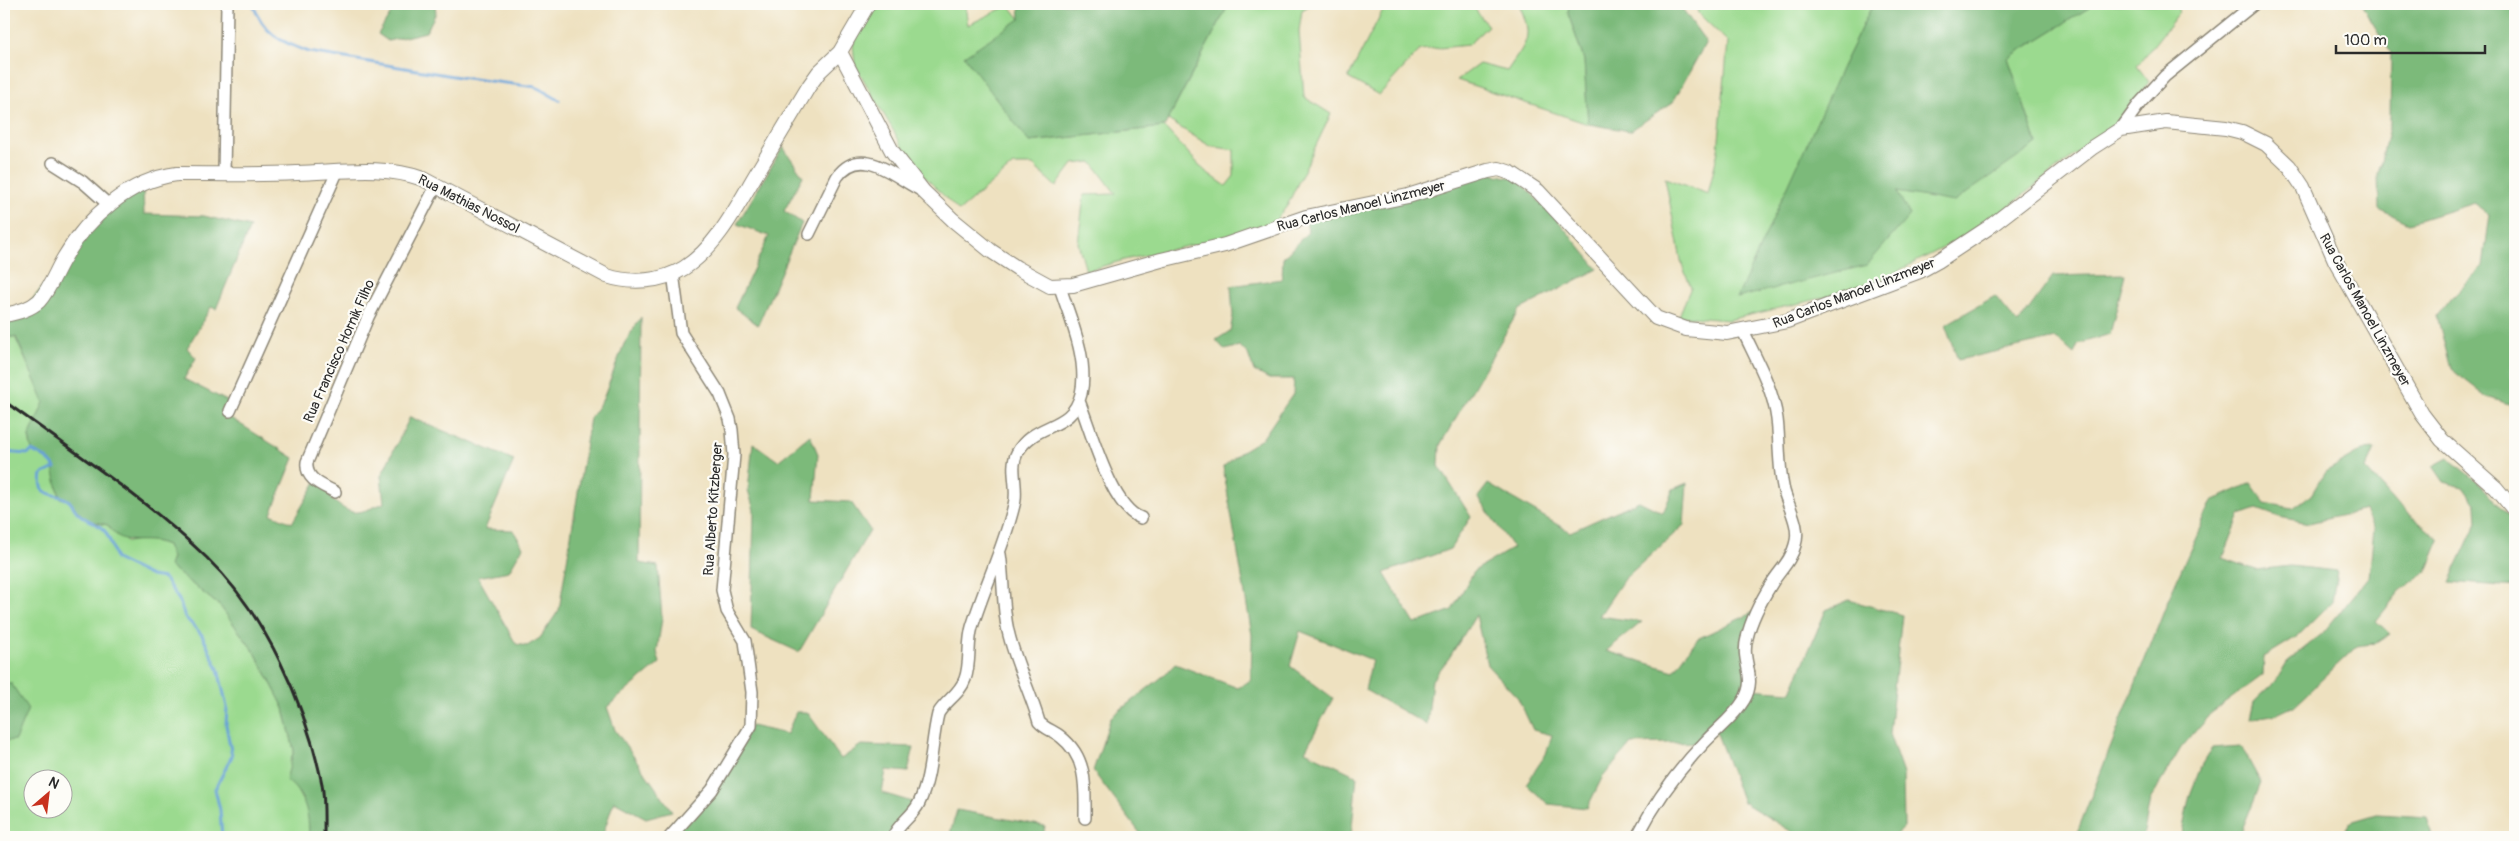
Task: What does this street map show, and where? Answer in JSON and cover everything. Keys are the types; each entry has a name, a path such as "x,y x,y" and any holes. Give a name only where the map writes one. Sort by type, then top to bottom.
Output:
{"street":[{"path":"224,173 227,4"},
{"name":"Rua Mathias Nossol","path":"4,315 29,308 39,300 71,246 91,219 109,205 158,176 224,173 297,173 338,170 402,173 436,186 607,276 618,280 641,280 673,273 685,268 714,240 735,210 809,86 819,72 840,52 868,4"},
{"path":"2121,129 2140,103 2165,76 2254,4"},
{"path":"840,52 892,151 923,192 991,251 1039,281 1060,287 1080,353 1082,379 1079,401 1070,416 1032,436 1016,456 1013,463 1016,496 1000,554 970,635 965,680 960,689 941,707 938,714 924,792 913,814 895,832 893,837"},
{"name":"Rua Carlos Manoel Linzmeyer","path":"1060,287 1225,245 1306,217 1408,196 1481,172 1499,169 1519,177 1538,191 1656,318 1686,329 1727,333 1743,331 1786,321 1920,271 1988,228 2086,153 2121,129 2166,122 2226,128 2256,138 2281,156 2300,181 2335,260 2422,414 2442,440 2496,488 2515,511"},
{"path":"809,234 837,177 849,165 866,162 873,163 905,184 923,192"},
{"path":"52,163 83,182 109,205"},
{"path":"230,411 338,170"},
{"name":"Rua Francisco Hornik Filho","path":"335,492 309,476 306,470 307,462 368,317 436,186"},
{"name":"Rua Alberto Kitzberger","path":"670,837 712,790 751,726 752,692 744,641 726,611 722,590 734,455 730,419 720,394 681,334 673,273"},
{"path":"1637,837 1653,808 1681,770 1705,742 1737,711 1744,699 1751,681 1744,655 1747,638 1772,582 1790,559 1797,537 1782,482 1777,419 1770,388 1743,331"},
{"path":"1079,401 1110,483 1128,511 1141,518"},
{"path":"1000,554 1004,578 1003,605 1008,633 1031,694 1039,722 1060,736 1074,749 1085,774 1085,818"}],"green space":[{"path":"400,4 435,4 436,13 426,32 388,41 378,34 393,10"},
{"path":"873,4 965,4 968,25 1009,5 1020,19 1029,142 1164,127 1205,171 1226,186 1234,176 1234,150 1210,146 1168,120 1229,4 1312,4 1302,10 1299,31 1304,97 1331,114 1287,206 1270,228 1124,260 1086,271 1078,243 1084,195 1116,194 1092,162 1073,164 1056,187 1033,165 1013,165 959,211 914,166 855,65 853,45"},
{"path":"1019,4 1229,4 1164,127 1029,142 964,56 1020,19"},
{"path":"1386,4 1471,4 1488,26 1468,45 1420,50 1379,95 1348,78"},
{"path":"1519,4 1569,4 1568,13 1584,60 1588,124 1457,80 1479,64 1507,71 1524,46 1526,39 1526,25"},
{"path":"1569,4 1679,4 1706,42 1673,102 1630,131 1588,124 1584,60 1568,13"},
{"path":"1696,4 1873,4 1841,69 1896,192 2037,144 2008,58 2095,4 2180,4 2178,14 2137,66 2149,82 2117,122 1978,230 1865,288 1728,320 1679,316 1691,287 1682,265 1665,178 1708,194 1718,151 1728,42 1698,13"},
{"path":"1873,4 2095,4 2008,58 2037,144 1954,202 1897,192 1910,215 1867,265 1737,298 1841,69"},
{"path":"2361,4 2515,4 2515,406 2487,397 2451,369 2437,316 2451,298 2483,266 2490,214 2474,203 2409,223 2379,209 2378,175 2390,123 2391,53"},
{"path":"783,147 803,176 784,211 802,223 758,325 735,308 769,236 737,224"},
{"path":"1488,173 1517,179 1555,217 1598,269 1519,310 1440,445 1439,466 1471,517 1450,549 1384,573 1415,624 1452,610 1474,571 1513,548 1478,497 1488,484 1570,532 1639,501 1663,513 1673,489 1687,483 1684,525 1624,579 1599,616 1642,622 1606,651 1674,671 1697,639 1758,610 1747,638 1749,689 1791,692 1826,610 1849,600 1902,615 1889,734 1903,774 1904,827 1893,837 1793,837 1792,832 1743,802 1716,731 1705,742 1631,744 1602,778 1587,808 1548,804 1526,784 1546,754 1552,735 1533,730 1518,698 1487,665 1476,615 1449,658 1432,680 1427,725 1365,690 1372,660 1300,631 1290,666 1333,698 1305,751 1357,776 1351,837 1143,837 1093,771 1111,717 1162,677 1175,664 1238,688 1251,680 1252,635 1223,467 1242,451 1262,439 1293,394 1294,379 1269,379 1254,371 1248,354 1239,346 1225,350 1216,340 1230,331 1233,316 1231,286 1282,279 1283,258 1308,232 1306,220"},
{"path":"143,190 144,214 204,216 250,227 216,309 211,307 187,348 196,358 184,379 233,404 229,417 294,458 271,514 292,523 316,482 333,491 330,498 344,509 350,511 361,512 384,503 381,476 410,417 514,460 485,529 513,530 523,547 509,571 478,577 516,644 527,646 540,638 559,610 590,418 603,399 624,344 641,317 639,563 658,566 662,618 657,652 660,663 607,707 615,730 672,811 646,818 614,801 602,837 309,837 305,806 298,792 286,780 294,750 284,708 256,654 220,606 169,566 172,558 167,545 158,542 134,541 120,538 108,525 86,520 68,500 60,498 52,463 32,451 29,437 44,402 16,337 4,337 4,319 19,316 74,247 111,207"},
{"path":"2125,274 2110,334 2078,344 2074,354 2056,338 1958,360 1945,325 1995,296 2018,324 2053,276"},
{"path":"4,337 15,337 45,402 29,437 32,451 47,459 54,469 60,498 68,500 77,512 96,523 108,525 128,542 148,540 167,545 172,558 170,566 220,606 256,654 284,708 294,750 290,762 295,787 309,813 309,837 4,837"},
{"path":"810,435 818,454 814,500 851,502 870,530 799,652 751,630 754,510 748,490 753,443 778,461"},
{"path":"2375,449 2366,469 2396,503 2440,540 2427,571 2400,591 2376,621 2390,634 2376,643 2357,646 2294,706 2277,714 2250,719 2254,702 2276,681 2287,662 2322,634 2369,577 2374,530 2365,510 2309,523 2279,517 2257,509 2240,515 2223,558 2256,570 2290,566 2337,571 2332,602 2298,636 2264,657 2263,675 2210,714 2181,748 2150,800 2143,837 2073,837 2078,830 2173,588 2212,501 2251,483 2265,503 2293,508 2311,495 2325,472 2363,450"},
{"path":"2448,458 2481,485 2514,522 2515,587 2449,582 2477,522 2476,505 2463,487 2444,482 2433,466"},
{"path":"4,683 11,683 28,709 15,740 4,741"},
{"path":"796,712 807,712 841,759 861,745 914,747 908,772 886,770 882,793 919,804 893,837 670,837 712,790 751,726 787,734"},
{"path":"2241,746 2261,783 2239,837 2181,837 2190,795 2202,764 2212,748"},
{"path":"957,810 1045,826 1043,837 949,837"},
{"path":"2377,814 2427,817 2432,837 2341,837 2350,822"}],"waterway":[{"path":"253,4 262,23 274,36 309,52 459,77 536,87 559,100"},
{"path":"4,452 27,454 32,451 51,462 55,468 42,474 41,482 45,491 68,500 81,516 104,530 110,540 116,559 151,576 164,578 179,600 185,617 202,635 218,669 227,707 226,725 232,756 215,789 220,810 222,837"}],"railway":[{"path":"4,401 108,476 184,536 207,558 248,606 281,663 306,723 322,784 324,837"}]}
